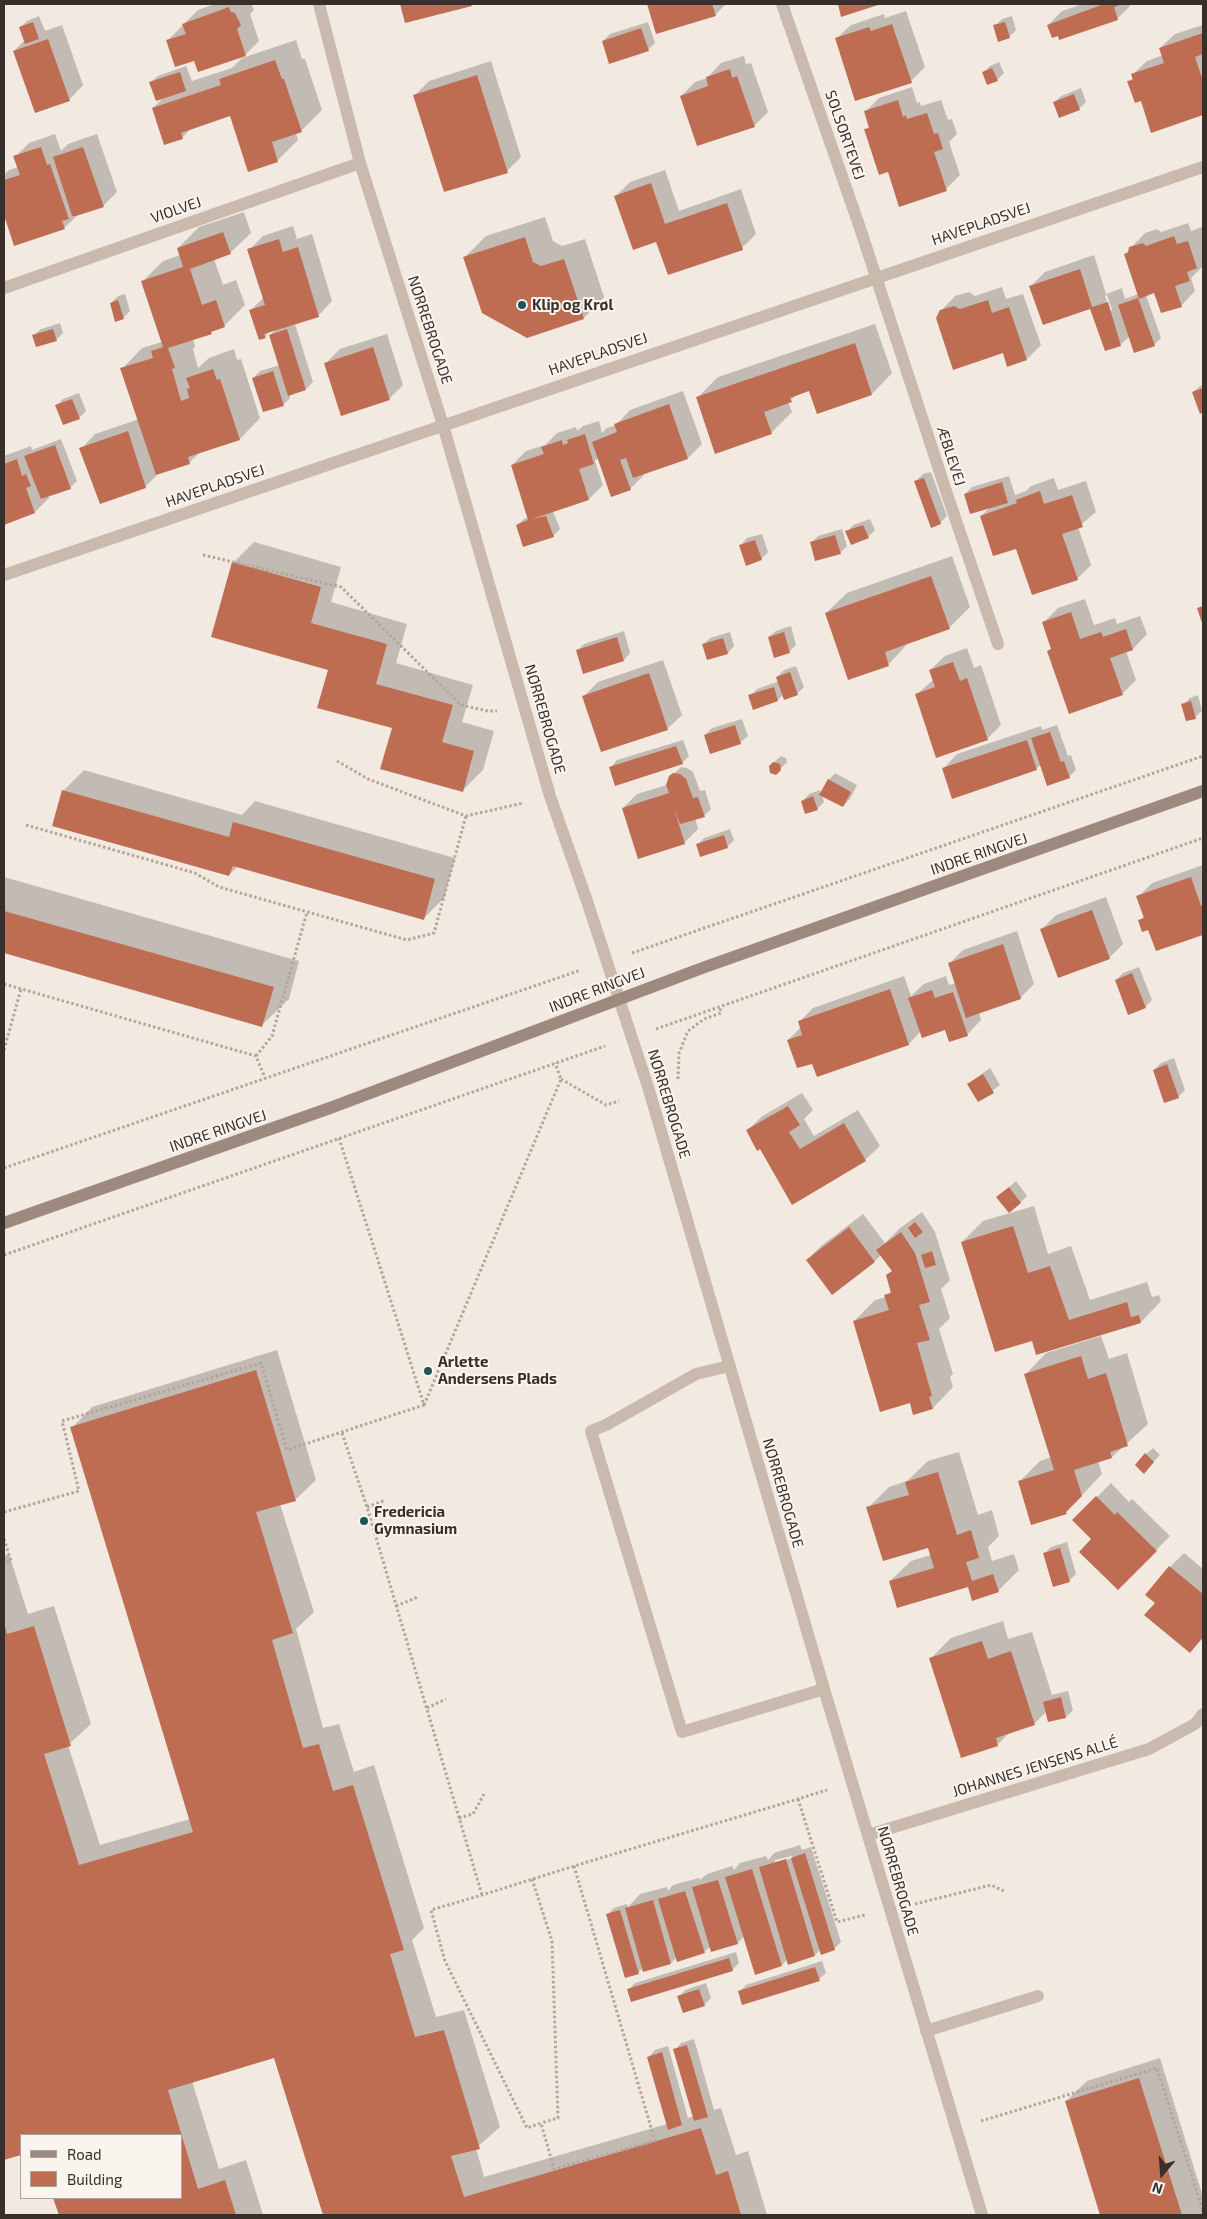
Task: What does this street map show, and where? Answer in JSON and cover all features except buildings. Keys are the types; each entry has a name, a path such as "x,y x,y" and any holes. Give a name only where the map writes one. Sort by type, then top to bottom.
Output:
{"street":[{"name":"NØRREBROGADE","path":"319,4 360,164 443,425 550,796 632,1037 824,1689 982,2215"},
{"name":"SOLSORTEVEJ","path":"782,4 860,228 875,277"},
{"name":"VIOLVEJ","path":"4,288 360,164"},
{"name":"HAVEPLADSVEJ","path":"4,575 875,277 1203,167"},
{"name":"ÆBLEVEJ","path":"875,277 998,644"},
{"name":"INDRE RINGVEJ","path":"4,1224 293,1122 714,964 1203,791"},
{"path":"729,1366 696,1374 591,1432 682,1732 824,1689"},
{"name":"JOHANNES JENSENS ALLÉ","path":"868,1835 1149,1749 1200,1723"},
{"path":"926,2031 1038,1996"}],"path":[{"path":"203,556 341,587 461,705 488,711 525,709"},
{"path":"337,761 368,779 466,816 550,796"},
{"path":"26,825 195,873 218,887 407,940 434,933 466,816"},
{"path":"4,1254 1203,838"},
{"path":"256,1056 272,1036 307,912"},
{"path":"4,984 256,1056"},
{"path":"4,1050 21,989"},
{"path":"678,1079 679,1053 688,1031 704,1019 721,1014 720,1007"},
{"path":"256,1056 265,1078"},
{"path":"555,1062 561,1079 606,1105 619,1101"},
{"path":"4,1512 79,1490 62,1421 261,1363 287,1450 424,1405 561,1079"},
{"path":"339,1138 424,1405"},
{"path":"342,1433 366,1506 482,1895"},
{"path":"366,1506 386,1500"},
{"path":"4,1539 11,1561 4,1563"},
{"path":"396,1606 418,1596"},
{"path":"427,1708 446,1699"},
{"path":"532,1880 552,1941 558,2118 527,2128 446,1961 432,1910 852,1783"},
{"path":"460,1818 474,1814 484,1794"},
{"path":"541,2124 554,2169 655,2141 574,1866"},
{"path":"956,2129 1157,2068 1203,2211"}],"place":[{"name":"Klip og Krøl","path":"522,305"},
{"name":"Arlette Andersens Plads","path":"428,1371"},
{"name":"Fredericia Gymnasium","path":"364,1521"}]}
